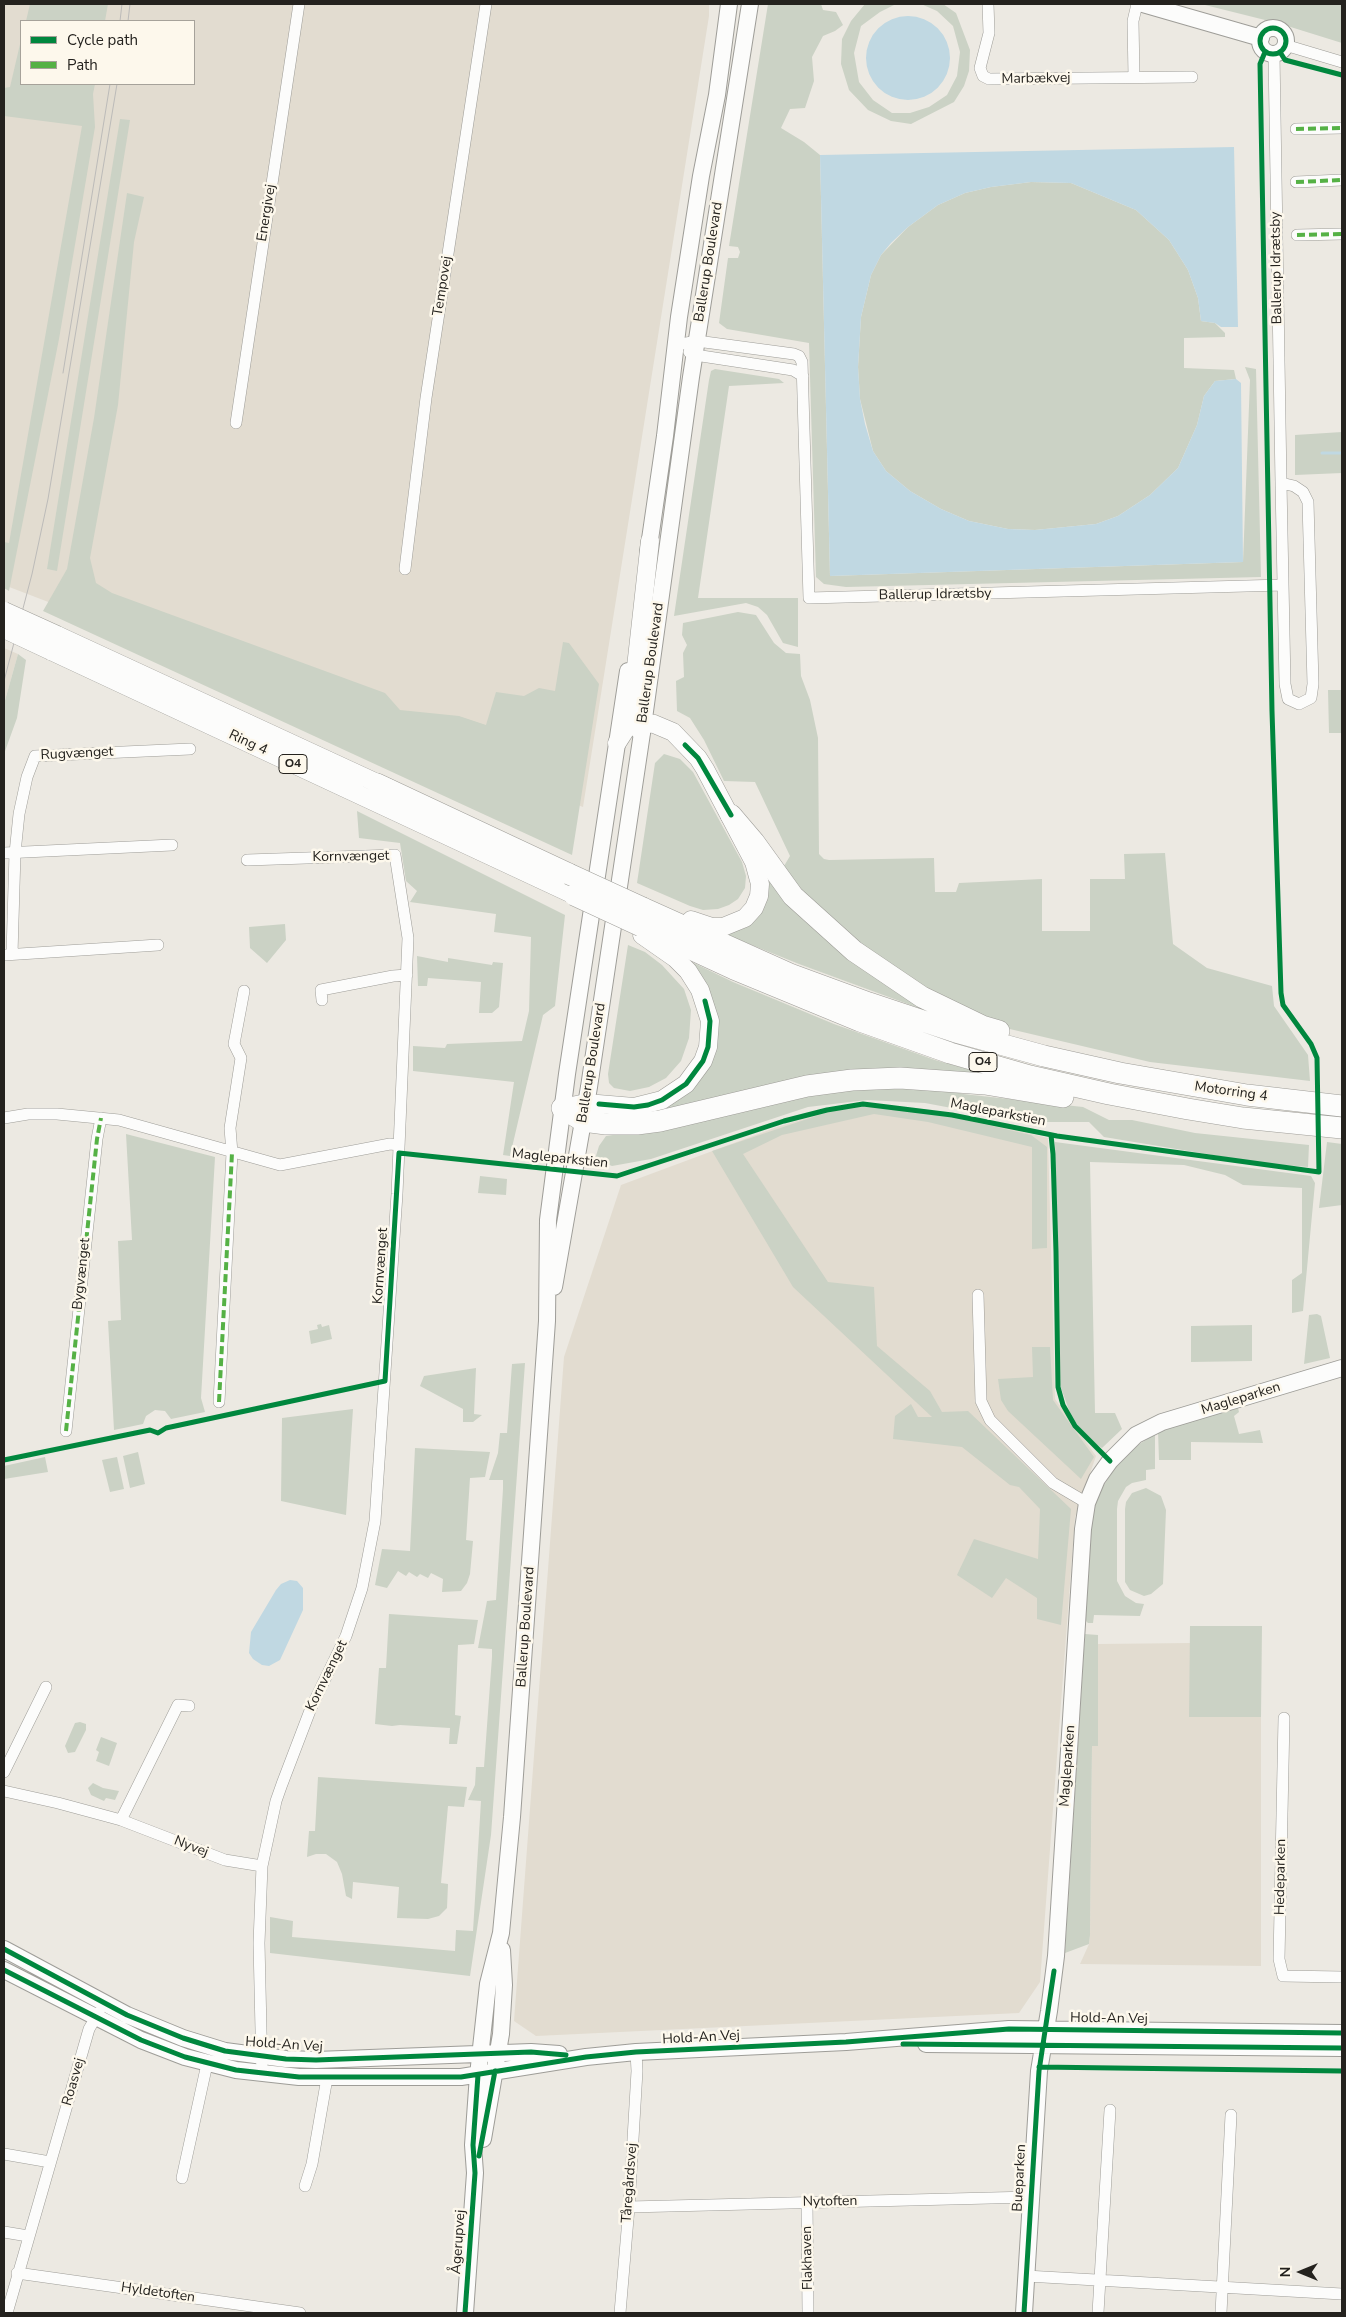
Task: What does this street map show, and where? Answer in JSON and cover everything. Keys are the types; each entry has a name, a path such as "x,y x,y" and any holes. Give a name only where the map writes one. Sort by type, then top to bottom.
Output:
{"highway":[{"name":"O4","path":"378,784 801,998 950,1053 1030,1076 1109,1094 1243,1118"},
{"path":"731,815 754,842 794,896 854,951 922,997 982,1026 1120,1073"},
{"name":"O4","path":"642,917 869,1004 956,1032 1120,1073"},
{"name":"Motorring 4","path":"1120,1073 1247,1095 1342,1106"},
{"path":"562,1108 585,1112 606,1124 637,1124 669,1119 807,1086 852,1080 900,1078 986,1084 1063,1097 1148,1115 1182,1118 1243,1118"},
{"name":"Motorring 4","path":"1243,1118 1342,1128"}],"main road":[{"path":"640,726 633,694 650,541"},
{"name":"Ring 4","path":"4,611 54,643 570,881"},
{"name":"Ring 4","path":"4,629 54,643 378,784"},
{"path":"617,742 626,729 640,726 673,732 698,758 731,815 754,862 760,884 756,902 745,918 729,926 712,927 642,917"},
{"path":"585,1112 634,1107 662,1100 686,1084 696,1073 708,1047 710,1026 708,1011 694,980 688,971 664,949 642,917"}],"street":[{"name":"Energivej","path":"236,423 298,4"},
{"name":"Tempovej","path":"405,569 426,398 486,4"},
{"name":"Ballerup Boulevard","path":"479,2065 488,1984 500,1933 512,1808 547,1321 547,1246 562,1108 617,742 666,436 676,345 701,176 717,95 729,4"},
{"name":"Ballerup Boulevard","path":"547,1321 585,1112 668,533 750,4"},
{"name":"Marbækvej","path":"988,4 989,33 980,68 984,76 988,78 1192,77"},
{"path":"1134,77 1133,22 1137,4"},
{"path":"1143,4 1261,38"},
{"path":"1280,50 1284,35 1276,29 1266,31 1261,38 1262,48 1265,52 1280,50 1342,62"},
{"name":"Ballerup Idrætsby","path":"1280,50 1281,483 1286,693 1293,702 1299,704 1310,698 1314,684 1308,502 1303,492 1294,486 1281,483"},
{"path":"1296,129 1342,128"},
{"path":"1296,182 1342,180"},
{"path":"1296,235 1342,234"},
{"name":"Ballerup Idrætsby","path":"676,345 793,370 803,376 809,598 1283,585"},
{"name":"Rugvænget","path":"158,945 8,954 9,853 27,777 35,756 190,749"},
{"path":"9,853 172,845"},
{"name":"Kornvænget","path":"247,860 395,855 408,938 408,975 399,1145 376,1512 369,1562 346,1636 311,1708 282,1784 276,1801 262,1866 259,1943 262,2074"},
{"path":"322,1000 321,990 393,976 408,975"},
{"path":"219,1402 232,1153 230,1128 241,1058 234,1044 244,990"},
{"path":"4,1118 38,1114 119,1120 280,1165 390,1144 399,1145"},
{"name":"Bygvænget","path":"66,1431 97,1138 101,1118"},
{"path":"978,1295 981,1401 990,1420 1052,1483 1087,1503"},
{"name":"Magleparken","path":"1045,2037 1056,1948 1083,1528 1087,1503 1097,1479 1110,1461 1136,1435 1162,1422 1342,1368"},
{"path":"4,1772 46,1687"},
{"path":"121,1820 178,1705 189,1706"},
{"name":"Hedeparken","path":"1284,1718 1279,1959 1283,1976 1342,1977"},
{"name":"Nyvej","path":"4,1791 58,1802 121,1820 226,1860 262,1866"},
{"name":"Ballerup Boulevard","path":"495,2071 504,1985 500,1933"},
{"name":"Hold-An Vej","path":"4,1949 103,2003 183,2038 225,2051 316,2060 479,2065 495,2071 586,2057 636,2052 846,2042 1342,2033"},
{"name":"Hold-An Vej","path":"4,1970 140,2040 207,2064 262,2074 331,2078 479,2065 498,2054 531,2052 586,2057"},
{"name":"Roasvej","path":"7,2313 17,2273 90,2029 103,2003"},
{"name":"Hold-An Vej","path":"1045,2037 1342,2048"},
{"name":"Bueparken","path":"1024,2313 1035,2116 1039,2067 1045,2037"},
{"name":"Tåregårdsvej","path":"620,2313 629,2207 637,2071 636,2052"},
{"path":"182,2178 207,2064"},
{"name":"Ågerupvej","path":"465,2313 475,2173 474,2146 479,2065"},
{"name":"Ågerupvej","path":"475,2173 495,2071"},
{"path":"305,2186 312,2164 331,2078"},
{"path":"1098,2313 1110,2110"},
{"path":"1221,2313 1230,2115"},
{"path":"4,2154 50,2162"},
{"name":"Nytoften","path":"629,2207 1031,2197"},
{"name":"Flakhaven","path":"807,2202 808,2313"},
{"path":"4,2232 28,2236"},
{"name":"Hyldetoften","path":"17,2273 300,2313"},
{"path":"1026,2276 1100,2282 1342,2294"}],"shaded area":[{"path":"4,4 709,4 709,16 583,807 4,585"},
{"path":"30,4 108,4 105,20 26,20"},
{"path":"768,4 821,4 823,10 836,12 843,25 823,36 812,57 814,81 805,108 790,109 781,128 804,142 820,155 830,576 1243,562 1250,380 1245,367 1256,369 1261,577 846,587 824,584 816,577 809,343 727,329 719,323 728,258 738,258 740,252 738,247 729,246"},
{"path":"865,4 896,4 880,12 861,26 854,53 859,82 873,100 892,113 910,113 929,107 947,95 957,76 960,52 953,26 937,11 921,4 943,4 956,13 970,50 969,71 964,86 954,102 911,124 891,121 868,110 849,90 841,64 842,39 851,21"},
{"path":"1201,4 1342,4 1342,43 1281,24"},
{"path":"20,44 20,85 95,85 93,94 95,127 59,339 9,591 4,588 4,542 9,543 82,126 4,116 4,88 10,87"},
{"path":"120,119 130,120 57,571 47,569"},
{"path":"1031,182 1071,183 1136,210 1169,240 1188,270 1198,298 1201,321 1215,323 1225,333 1225,337 1184,338 1184,368 1234,370 1236,379 1215,381 1204,396 1197,425 1178,468 1150,495 1118,516 1096,524 1035,530 1008,529 969,521 941,509 910,491 886,471 873,451 860,399 858,367 861,317 871,275 881,255 908,227 938,205 965,193 991,187"},
{"path":"127,193 144,197 134,242 118,405 90,558 96,583 112,593 385,693 400,710 459,716 486,725 496,692 524,696 539,688 555,691 563,642 569,643 599,684 572,855 43,611 67,569 94,418"},
{"path":"715,369 779,379 784,383 729,386 698,598 798,598 798,647 783,643 767,615 758,607 746,603 674,616 709,380 711,371"},
{"path":"1342,432 1342,473 1295,475 1295,435"},
{"path":"738,612 756,615 774,643 786,653 800,654 801,676 810,700 818,738 819,854 824,859 934,858 935,892 956,892 959,883 1042,879 1042,931 1090,931 1090,879 1125,879 1124,854 1165,853 1173,944 1207,968 1272,986 1274,1006 1308,1055 1310,1081 1150,1062 997,1026 953,1003 858,947 781,871 790,856 755,782 724,781 704,740 690,718 677,711 676,681 684,677 683,653 687,645 682,635 683,623"},
{"path":"4,648 18,654 4,704"},
{"path":"18,654 26,660 17,718 4,754 4,704"},
{"path":"1328,690 1342,690 1342,733 1329,733"},
{"path":"664,754 680,759 693,772 742,862 746,876 745,888 738,899 729,905 718,909 703,910 637,883 655,763"},
{"path":"357,811 565,915 555,1006 543,1015 510,1156 503,1155 514,1082 413,1071 413,1046 445,1048 447,1044 522,1041 529,1011 531,937 494,932 496,914 410,902 417,891 406,881 400,843 359,838"},
{"path":"764,868 935,1014 799,964 727,935 740,927"},
{"path":"285,924 286,940 267,963 250,948 249,927"},
{"path":"628,945 645,952 662,965 684,989 691,1010 689,1038 681,1061 666,1078 649,1087 630,1091 614,1088 609,1083 608,1074"},
{"path":"417,956 448,962 448,958 492,965 493,962 503,963 499,1007 492,1013 479,1013 481,982 428,978 427,986 418,986"},
{"path":"694,963 733,982 834,1024 935,1060 985,1074 926,1073 668,1113 611,1113 667,1106 680,1099 687,1093 713,1051 691,969"},
{"path":"916,1082 963,1094 1083,1107 1109,1120 1132,1120 1195,1133 1309,1145 1308,1167 1261,1163 1104,1137 1089,1122 1026,1122 925,1103 867,1100 808,1107 651,1159 612,1166 595,1159 599,1146 606,1136 660,1128 791,1094"},
{"path":"857,1103 954,1116 1048,1138 1055,1399 1096,1456 1075,1517 1040,1982 1019,2013 536,2036 514,2021 564,1357 621,1185 777,1127"},
{"path":"859,1105 953,1117 1031,1135 1047,1147 1047,1248 1032,1249 1032,1147 928,1122 874,1114 782,1135 743,1154 828,1282 874,1287 877,1346 930,1391 942,1412 968,1411 1071,1509 1061,1625 1037,1619 1037,1598 1006,1578 992,1598 957,1575 974,1539 1038,1559 1040,1509 1019,1487 1010,1485 962,1447 893,1439 895,1416 911,1404 918,1417 932,1417 793,1287 712,1151 819,1115"},
{"path":"126,1134 215,1157 201,1398 205,1412 171,1419 165,1411 155,1410 146,1416 143,1424 114,1430 108,1321 121,1320 118,1241 132,1240"},
{"path":"1055,1142 1311,1176 1315,1183 1303,1311 1292,1313 1292,1280 1302,1273 1302,1188 1243,1185 1225,1175 1184,1165 1090,1162 1095,1413 1115,1413 1122,1429 1102,1448 1087,1438 1071,1416 1060,1385"},
{"path":"1327,1142 1342,1144 1342,1205 1319,1208"},
{"path":"480,1176 507,1179 506,1195 478,1193"},
{"path":"1317,1314 1321,1316 1330,1358 1304,1364 1309,1315"},
{"path":"321,1324 322,1327 329,1325 332,1339 311,1344 309,1331 318,1329 317,1325"},
{"path":"1252,1325 1252,1361 1191,1362 1191,1326"},
{"path":"1032,1347 1050,1347 1053,1400 1094,1457 1081,1479 1008,1411 1001,1400 998,1379 1033,1377"},
{"path":"525,1363 491,1835 470,1976 270,1953 270,1917 293,1921 292,1937 455,1951 456,1930 473,1931 481,1801 468,1800 475,1785 476,1767 484,1767 492,1657 492,1649 478,1648 487,1601 496,1600 503,1489 503,1480 489,1480 498,1453 500,1433 507,1433 512,1364"},
{"path":"476,1368 474,1414 482,1415 473,1422 463,1422 463,1409 420,1386 424,1376"},
{"path":"1238,1408 1239,1412 1234,1416 1239,1434 1260,1430 1263,1443 1191,1442 1191,1460 1159,1460 1158,1431"},
{"path":"353,1409 346,1515 281,1501 282,1418"},
{"path":"1155,1434 1155,1469 1146,1470 1146,1480 1132,1483 1126,1487 1118,1501 1117,1509 1117,1581 1125,1596 1136,1603 1144,1604 1140,1616 1094,1615 1093,1623 1088,1623 1085,1620 1091,1523 1096,1501 1117,1465 1135,1447"},
{"path":"415,1448 490,1452 485,1477 470,1478 466,1540 473,1541 470,1574 467,1583 461,1591 442,1592 443,1579 431,1573 428,1578 420,1574 417,1577 409,1572 406,1576 398,1571 387,1588 375,1585 382,1549 410,1551"},
{"path":"138,1452 145,1484 130,1488 123,1456"},
{"path":"45,1457 48,1472 4,1479 4,1466"},
{"path":"117,1457 124,1489 110,1492 102,1460"},
{"path":"1146,1488 1161,1496 1166,1510 1163,1584 1151,1594 1144,1596 1130,1590 1125,1582 1125,1509 1126,1502 1132,1493"},
{"path":"389,1614 478,1620 474,1644 458,1645 455,1715 461,1716 457,1744 449,1744 450,1728 375,1724 379,1668 386,1668"},
{"path":"1190,1626 1262,1626 1261,1717 1189,1717"},
{"path":"1085,1634 1098,1635 1098,1746 1092,1746 1090,1935 1089,1944 1065,1953"},
{"path":"1190,1643 1190,1717 1261,1717 1261,1966 1080,1964 1089,1944 1090,1935 1092,1746 1098,1746 1098,1644"},
{"path":"75,1723 86,1724 86,1730 75,1752 68,1753 65,1746"},
{"path":"101,1737 117,1743 109,1766 96,1761 99,1752 96,1750"},
{"path":"318,1777 467,1787 464,1807 448,1806 441,1883 448,1884 447,1908 439,1916 428,1919 397,1918 399,1887 353,1882 352,1899 346,1896 342,1874 337,1862 326,1854 316,1854 307,1857 309,1831 315,1831"},
{"path":"93,1783 103,1788 119,1791 115,1800 106,1798 104,1801 91,1795 88,1788"}],"water":[{"path":"900,16 916,16 932,23 943,34 950,50 947,74 938,88 932,93 916,100 900,100 884,93 873,82 866,66 866,50 873,34 884,23"},
{"path":"1234,147 1238,327 1221,327 1215,323 1201,321 1198,298 1188,270 1169,240 1136,210 1071,183 1031,182 991,187 965,193 938,205 908,227 891,243 881,255 871,275 861,317 858,367 860,399 865,424 873,451 886,471 910,491 941,509 969,521 1008,529 1035,530 1096,524 1118,516 1150,495 1178,468 1197,425 1204,396 1215,381 1236,379 1241,383 1243,562 830,576 820,155"},
{"path":"290,1580 297,1581 303,1588 303,1610 280,1660 269,1666 262,1665 253,1659 249,1653 251,1632 276,1590 281,1584"}],"waterway":[{"path":"1322,453 1342,453"}],"tram line":[{"path":"120,20 122,4"},
{"path":"128,20 130,4"},
{"path":"63,373 110,85"},
{"path":"4,681 32,574 48,499 117,85"}],"marked path":[{"path":"1296,129 1342,128"},
{"path":"1296,182 1342,180"},
{"path":"1297,235 1342,234"},
{"path":"66,1431 97,1139 101,1118"},
{"path":"219,1402 232,1153"}],"cycle path":[{"path":"1273,28 1282,32 1286,41 1282,50 1273,54 1264,50 1260,41 1264,32 1273,28"},
{"name":"Magleparkstien","path":"4,1460 150,1430 158,1433 166,1428 385,1381 399,1153 617,1176 784,1121 827,1110 863,1104 952,1115 1057,1136 1319,1172 1317,1058 1311,1044 1283,1005 1281,993 1272,711 1260,64 1265,52"},
{"path":"1280,52 1285,60 1342,75"},
{"path":"685,745 698,758 731,815"},
{"path":"599,1104 634,1107 648,1105 662,1100 686,1084 703,1061 708,1047 710,1021 705,1001"},
{"name":"Magleparkstien","path":"1051,1135 1056,1252 1058,1387 1063,1405 1075,1426 1110,1461"},
{"path":"4,1949 127,2015 183,2038 225,2051 286,2059 316,2060 531,2052 566,2055"},
{"path":"4,1970 141,2040 185,2057 236,2070 299,2077 461,2077 586,2057 636,2052 846,2042 1009,2029 1342,2033"},
{"path":"1024,2313 1039,2071 1054,1971"},
{"path":"903,2044 1342,2048"},
{"path":"1039,2067 1342,2071"},
{"path":"479,2156 495,2071"},
{"path":"465,2313 475,2173 473,2145 478,2075"}]}
